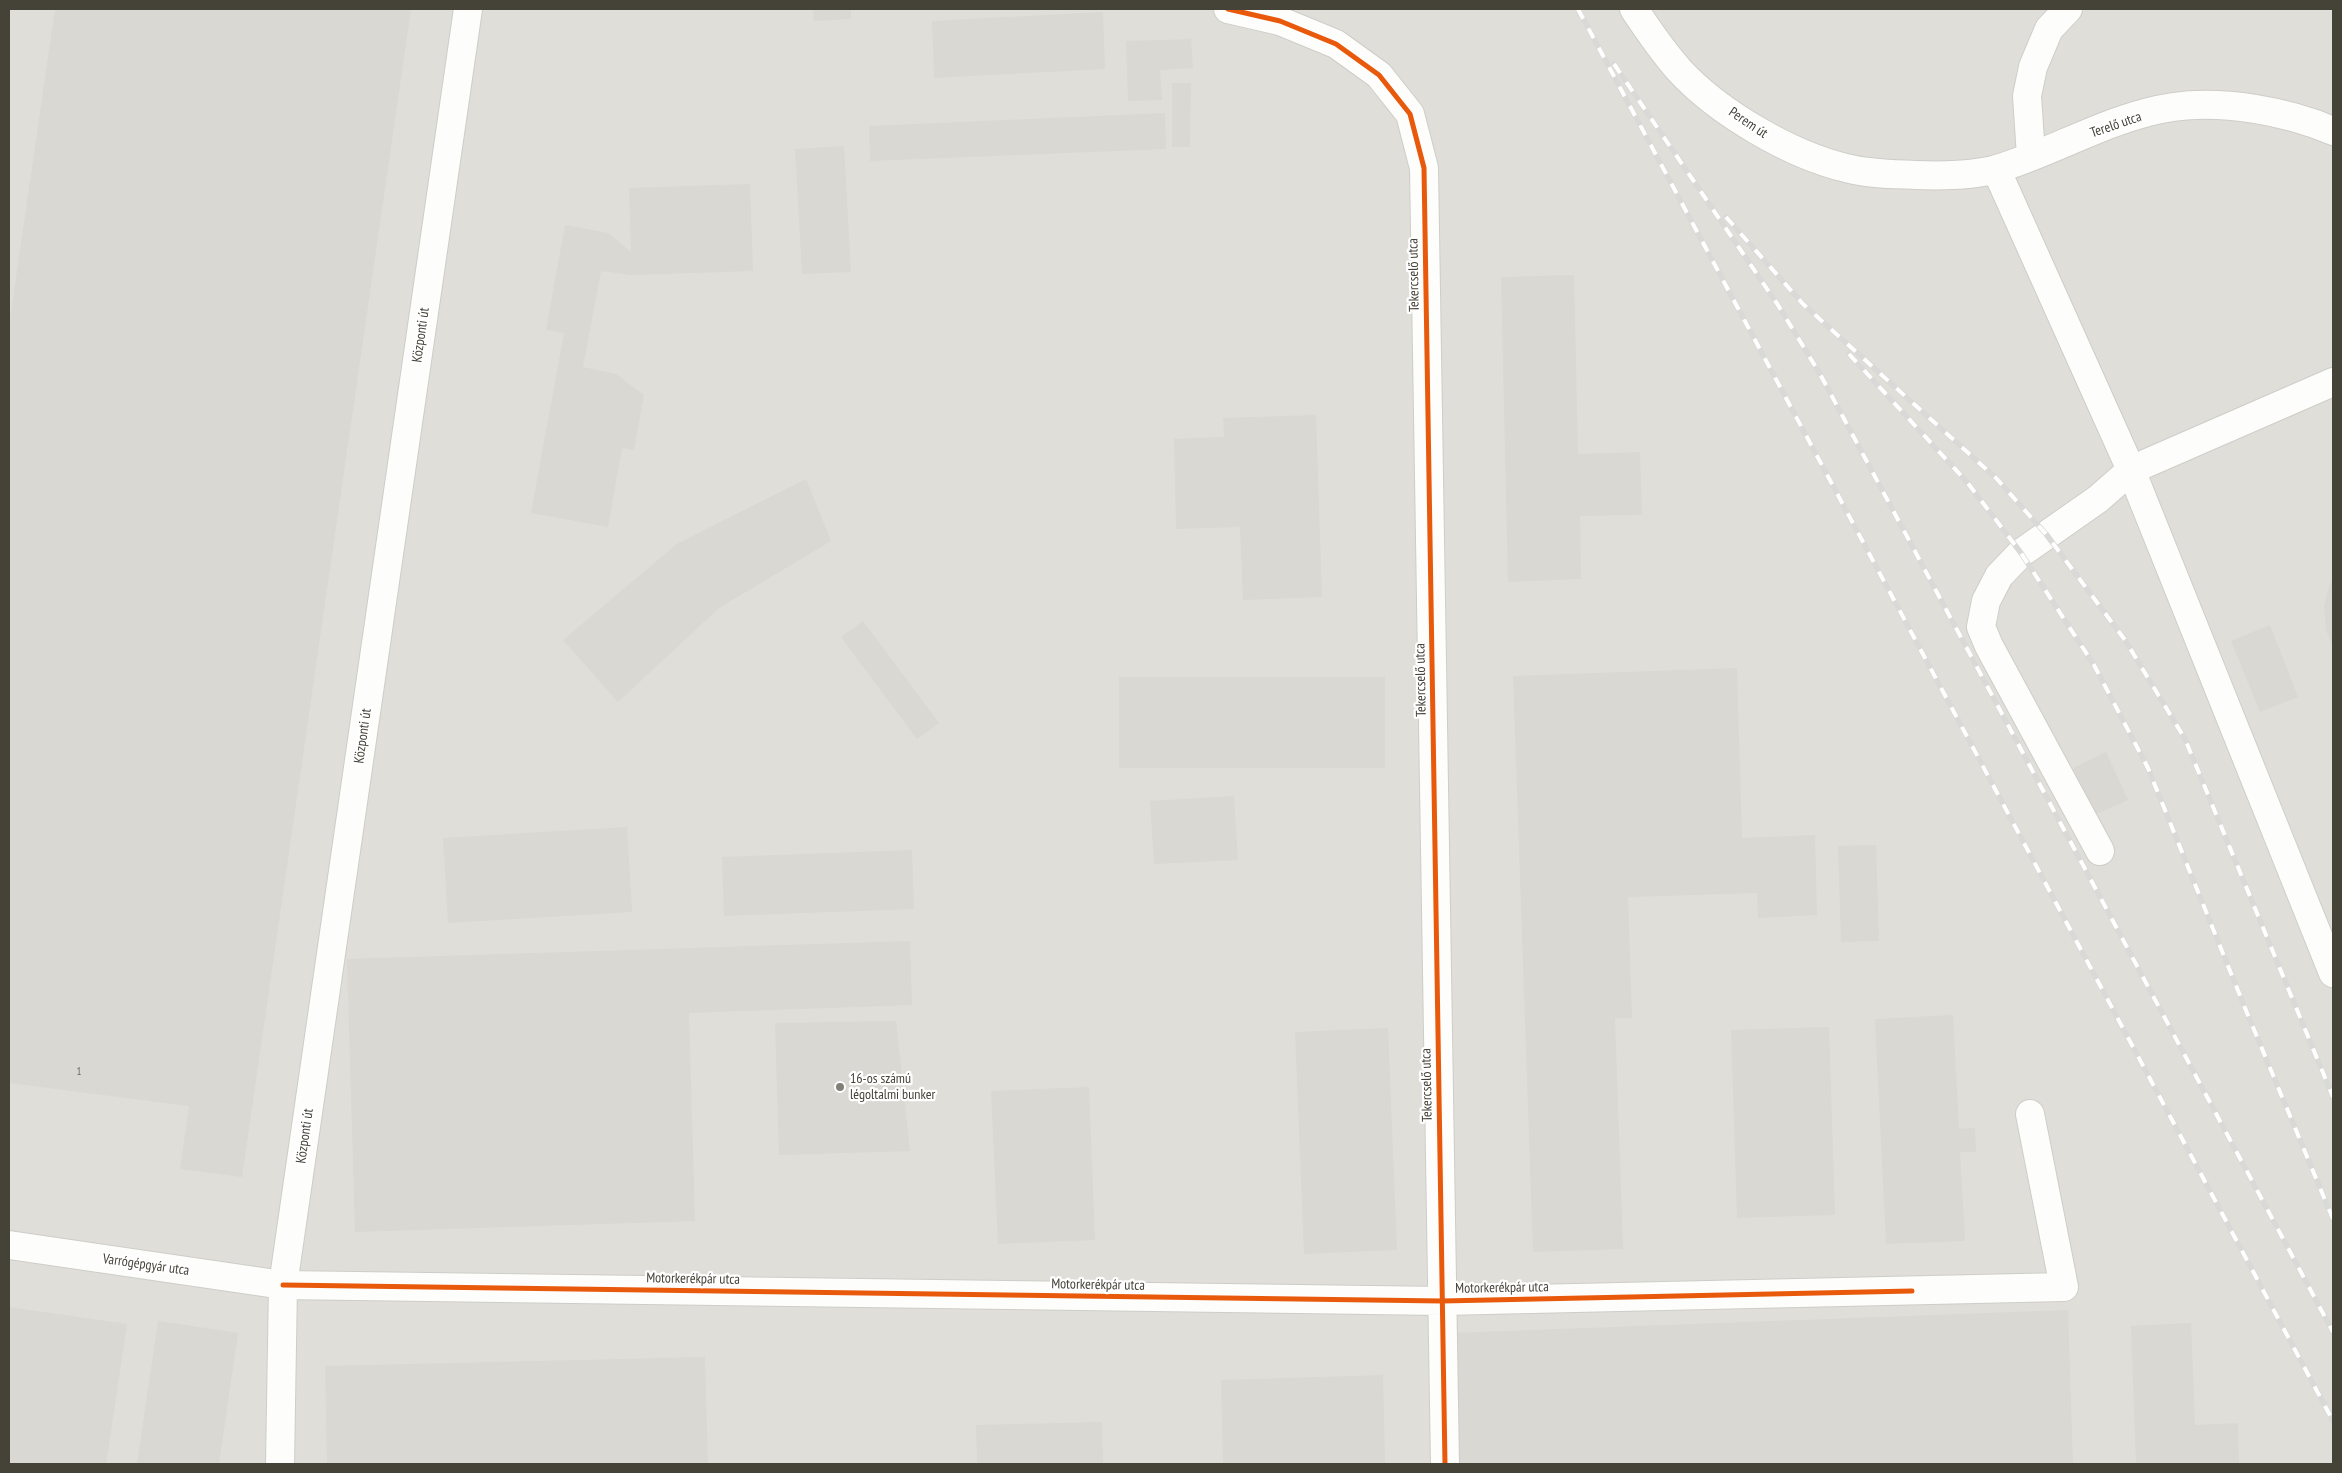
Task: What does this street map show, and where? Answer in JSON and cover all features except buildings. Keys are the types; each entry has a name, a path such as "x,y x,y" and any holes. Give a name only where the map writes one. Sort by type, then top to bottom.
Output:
{"street":[{"name":"Központi út","path":"280,1464 283,1285 468,9"},
{"name":"Tekercselő utca","path":"1228,9 1280,21 1336,44 1379,75 1410,114 1424,168 1444,1464"},
{"name":"Perem út","path":"1634,9 1657,44 1682,73 1714,101 1772,139 1811,158 1848,169 1900,175"},
{"path":"2031,156 2026,96 2033,67 2049,29 2068,9"},
{"name":"Terelő utca","path":"1900,175 1949,176 1996,169 2130,118 2173,107 2215,106 2258,110 2312,122 2333,131"},
{"path":"1996,169 2131,470 2333,973"},
{"path":"2100,851 1989,646 1982,627 1986,601 2000,576 2015,559 2046,534 2098,499 2131,470 2333,382"},
{"name":"Motorkerékpár utca","path":"283,1285 1442,1301 2064,1287 2030,1114"},
{"name":"Varrógépgyár utca","path":"9,1245 283,1285"}],"shaded area":[{"path":"9,9 2333,9 2333,1464 9,1464"}],"railway":[{"path":"1578,9 2333,1421"},
{"path":"1614,64 1778,305 1820,374 2333,1332"},
{"path":"1726,217 1803,304 1996,478 2046,534 2125,640 2185,739 2333,1097"},
{"path":"1849,354 1967,482 2021,553 2094,665 2148,768 2333,1219"}],"cycle path":[{"path":"1228,9 1280,21 1336,44 1379,75 1410,114 1424,168 1445,1464"},
{"path":"283,1285 1442,1301 1912,1291"}],"place":[{"name":"16-os számú légoltalmi bunker","path":"840,1087"}]}
